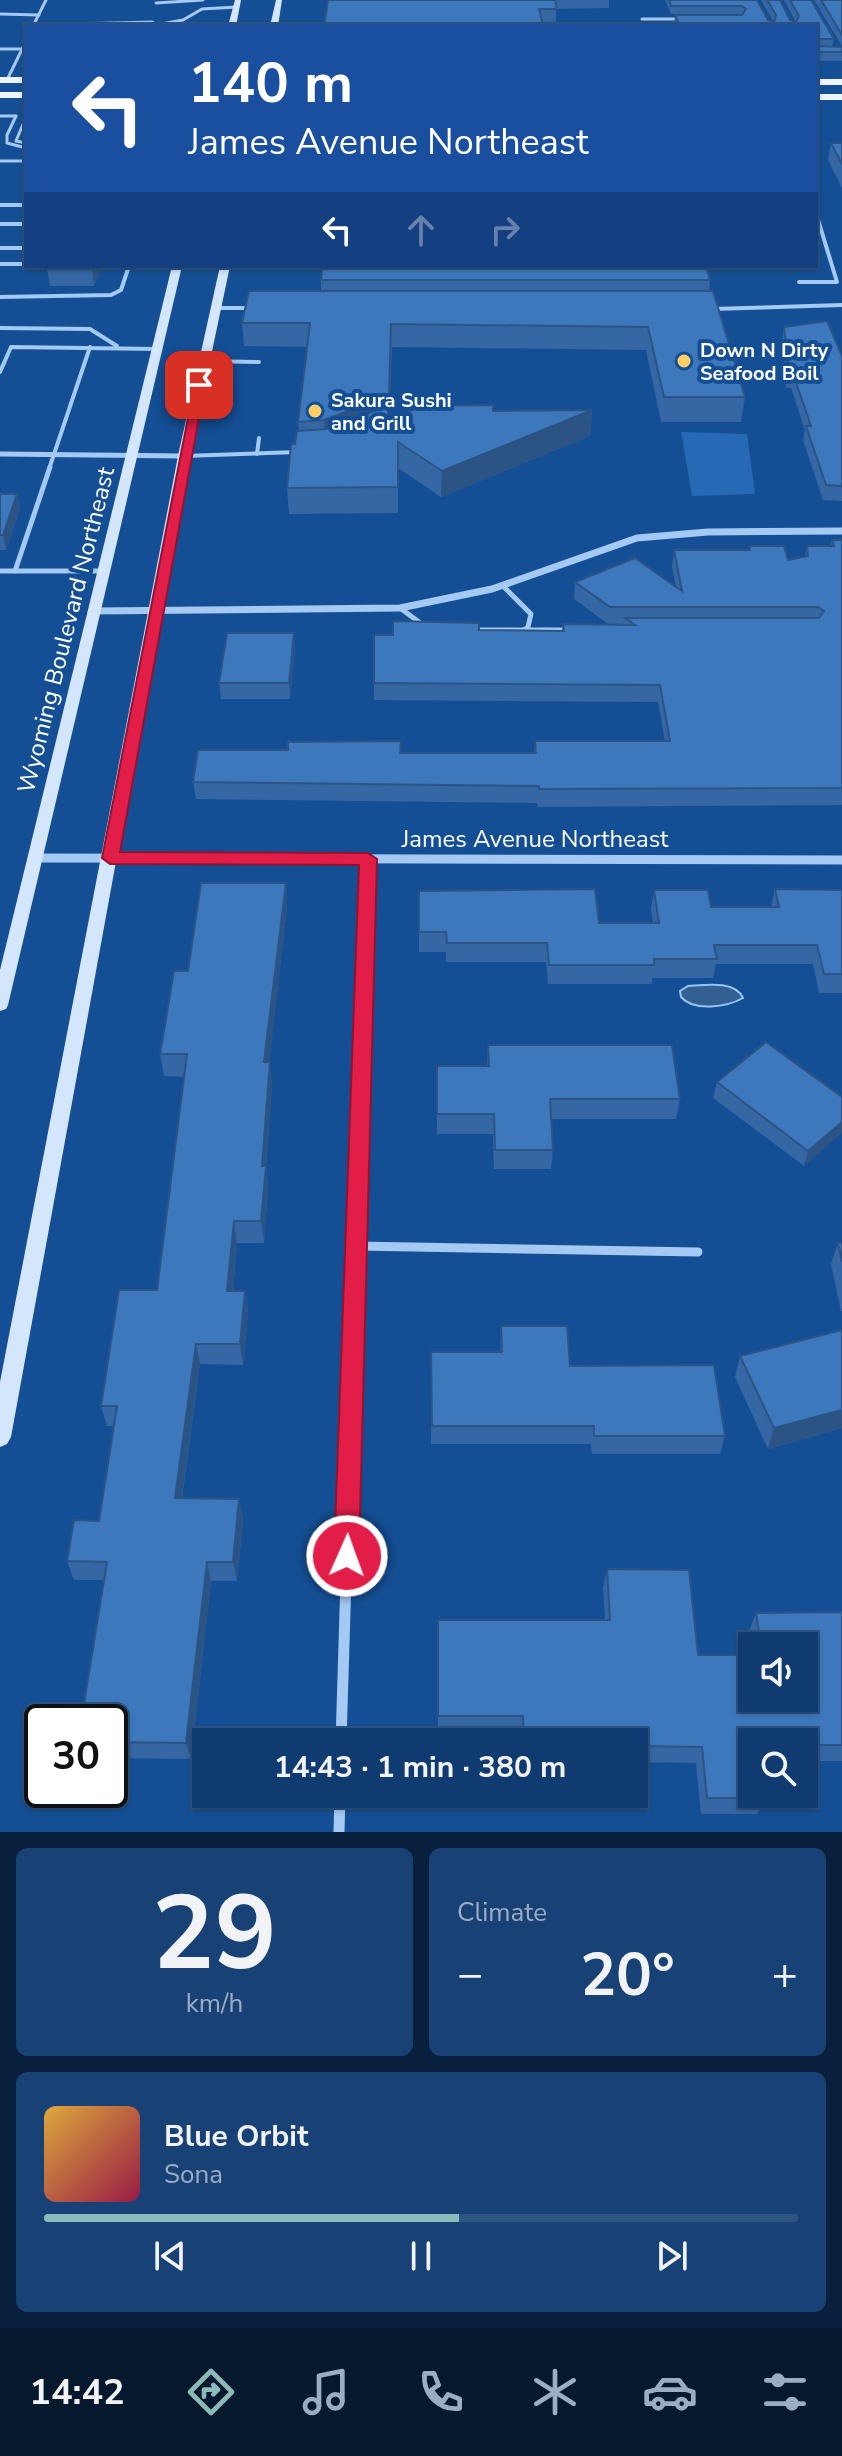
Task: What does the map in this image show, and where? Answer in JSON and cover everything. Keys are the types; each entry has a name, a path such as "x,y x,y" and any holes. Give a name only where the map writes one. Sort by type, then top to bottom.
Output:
{"main road":[{"path":"274,24 279,0"},
{"path":"233,24 238,3"},
{"path":"2,81 24,80"},
{"path":"818,82 842,82"},
{"path":"0,95 24,95"},
{"path":"818,97 842,97"},
{"name":"Wyoming Boulevard Northeast","path":"0,1005 177,268"},
{"path":"0,1437 184,456 225,268"}],"street":[{"path":"0,454 184,456"},
{"path":"93,611 400,608 502,585 637,538 708,532 842,531"},
{"name":"James Avenue Northeast","path":"36,858 842,860"},
{"path":"341,1728 368,859"},
{"path":"356,1246 698,1252"},
{"path":"339,1832 340,1808"}],"lane":[{"path":"34,24 46,0"},
{"path":"156,3 203,0"},
{"path":"174,24 202,9 238,3"},
{"path":"0,14 39,15"},
{"path":"642,19 684,19"},
{"path":"162,24 183,20"},
{"path":"2,81 24,45"},
{"path":"0,49 22,49"},
{"path":"0,116 24,116"},
{"path":"16,116 7,135 7,143 24,146"},
{"path":"24,121 16,141 24,145"},
{"path":"0,161 24,161"},
{"path":"0,205 24,205"},
{"path":"799,282 837,282 818,220"},
{"path":"0,224 24,224"},
{"path":"0,248 24,248"},
{"path":"0,264 24,264"},
{"path":"0,297 111,295 121,290 128,268"},
{"path":"697,309 842,305"},
{"path":"216,308 263,308"},
{"path":"0,328 90,329 117,346"},
{"path":"0,372 11,347 117,346 157,349"},
{"path":"15,571 90,347"},
{"path":"204,361 259,362"},
{"path":"257,454 259,438"},
{"path":"184,456 311,451"},
{"path":"0,571 104,571"},
{"path":"502,585 531,614 528,627 524,630"},
{"path":"400,608 429,627"},
{"path":"465,630 585,630"}],"shaded area":[{"path":"681,432 747,434 755,494 692,496"},
{"path":"688,986 727,986 743,998 720,1006 694,1005 681,997 680,991"}],"building":[{"path":"328,0 555,0 557,9 539,9 543,24 324,24"},
{"path":"669,0 757,0 768,20 774,22 776,15 767,0 780,0 790,20 796,22 799,16 790,0 811,0 834,39 818,39 818,24 679,24 675,15 742,15 746,9 742,6 671,6"},
{"path":"821,0 842,0 842,35"},
{"path":"818,46 842,47 842,52 818,52"},
{"path":"831,143 842,143 842,164"},
{"path":"47,268 92,268 92,269"},
{"path":"322,268 707,268 710,280 321,280"},
{"path":"249,291 713,291 745,397 664,397 648,327 391,324 389,396 324,420 298,422 310,323 242,323"},
{"path":"827,321 842,356 842,486 826,485 806,426 811,426 793,374 789,374 784,327"},
{"path":"493,405 493,411 592,410 442,471 398,442 398,487 287,488 291,444 295,444 297,431 326,429 388,406 388,419 423,406"},
{"path":"0,494 17,494 3,535 0,535"},
{"path":"832,540 842,540 842,788 539,789 539,786 193,782 198,750 288,750 288,742 401,741 400,753 536,753 535,741 670,741 660,685 374,683 374,635 393,635 393,621 479,623 479,630 564,631 563,624 635,625 625,618 819,618 824,611 818,607 610,607 575,582 635,558 682,591 674,550 750,550 749,546 784,546 788,560 808,556 807,546 834,546"},
{"path":"227,633 294,633 289,683 219,683"},
{"path":"201,883 286,883 264,1062 270,1062 261,1221 234,1221 227,1291 245,1291 240,1344 196,1344 175,1498 239,1499 233,1562 207,1562 186,1743 128,1742 128,1704 84,1704 107,1562 67,1561 74,1520 99,1521 117,1406 101,1406 119,1290 157,1290 187,1054 160,1054 174,971 188,971"},
{"path":"595,889 599,923 659,923 654,890 708,890 711,907 779,907 775,889 842,890 842,974 824,974 817,945 714,945 717,959 654,959 654,965 549,965 547,943 447,943 446,932 419,932 419,891"},
{"path":"766,1042 842,1097 842,1122 808,1151 717,1082"},
{"path":"488,1045 672,1045 680,1099 550,1099 553,1150 495,1150 494,1114 437,1114 437,1066 489,1066"},
{"path":"501,1326 567,1326 570,1366 714,1365 725,1436 594,1436 594,1426 432,1426 431,1352 502,1352"},
{"path":"842,1330 842,1410 774,1428 740,1356"},
{"path":"607,1569 689,1570 698,1655 738,1655 738,1712 818,1712 818,1632 759,1632 756,1613 842,1612 842,1745 818,1745 818,1728 738,1728 738,1798 707,1798 702,1747 648,1746 648,1728 523,1728 523,1716 438,1716 438,1620 610,1620"}],"waterway":[{"path":"112,24 152,23"}],"place":[{"name":"Down N Dirty Seafood Boil","path":"684,361"},
{"name":"Sakura Sushi and Grill","path":"315,411"}],"route":[{"path":"199,385 110,858 368,859 347,1556"}]}
